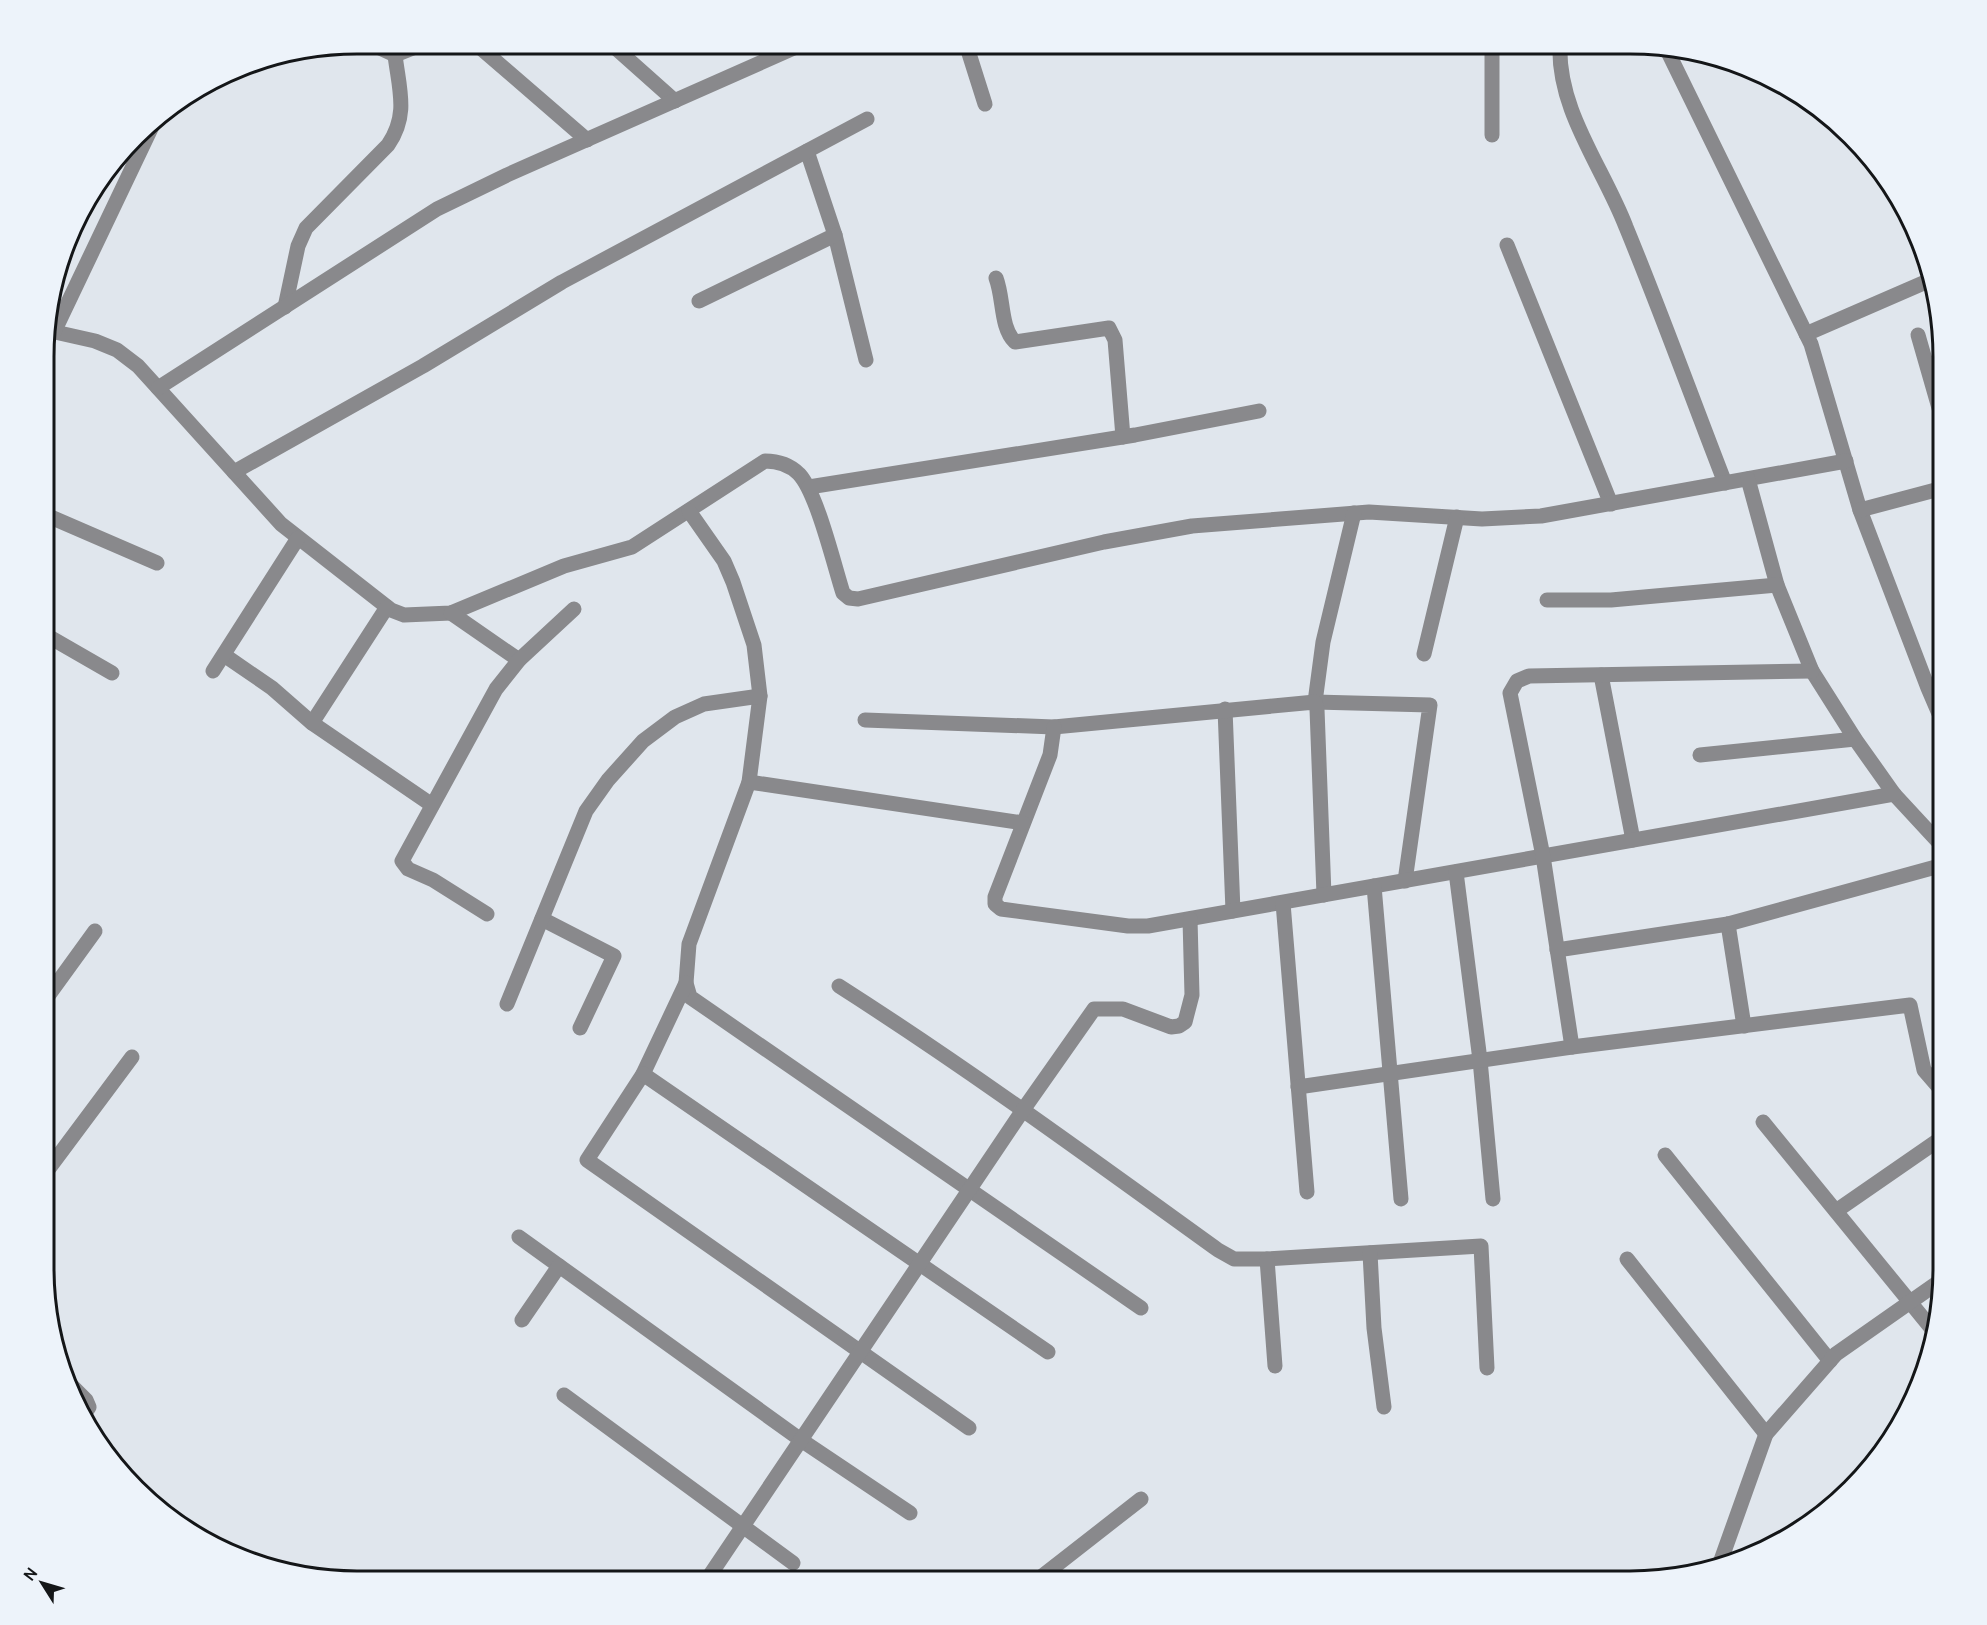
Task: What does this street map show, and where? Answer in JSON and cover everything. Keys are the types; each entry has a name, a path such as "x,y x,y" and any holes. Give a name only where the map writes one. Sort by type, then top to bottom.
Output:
{"street":[{"path":"494,54 587,140"},
{"path":"622,54 675,101"},
{"path":"158,388 437,209 781,54"},
{"path":"969,54 985,104"},
{"path":"1492,54 1492,135"},
{"path":"1559,54 1566,99 1626,224 1725,483"},
{"path":"285,307 298,246 306,228 388,145 398,131 402,113 395,55"},
{"path":"1671,57 1811,344 1860,510 1933,684"},
{"path":"234,472 423,366 562,282 867,119"},
{"path":"57,316 144,142"},
{"path":"807,151 835,235 866,360"},
{"path":"699,301 835,235"},
{"path":"1507,245 1611,504"},
{"path":"996,278 1001,292 1007,334 1015,342 1109,328 1115,340 1123,437"},
{"path":"1806,334 1924,282"},
{"path":"56,332 95,341 117,350 138,366 281,524 387,607 404,615 451,613 564,566 632,547 765,461 778,462 798,472 809,487 843,593 849,598 858,600 1104,542 1192,526 1369,512 1482,519 1540,516 1846,461"},
{"path":"1918,335 1933,379"},
{"path":"809,487 1123,437 1259,411"},
{"path":"1748,479 1777,585 1812,671 1855,739 1894,794 1933,836"},
{"path":"1860,510 1933,491"},
{"path":"689,511 724,561 754,645 760,696 749,782 690,944 686,983 643,1074 587,1160 969,1428"},
{"path":"1324,895 1315,702 1323,642 1354,513"},
{"path":"1424,654 1457,517"},
{"path":"54,518 157,564"},
{"path":"213,671 298,538"},
{"path":"1547,600 1611,600 1777,585"},
{"path":"312,723 387,607"},
{"path":"487,914 433,880 408,869 402,861 496,689 519,660 574,609"},
{"path":"451,613 519,660"},
{"path":"54,640 112,673"},
{"path":"224,655 272,688 312,723 432,805"},
{"path":"1572,1047 1543,856 1510,693 1517,681 1529,676 1812,671"},
{"path":"1601,675 1633,840"},
{"path":"507,1004 586,812 608,780 644,741 675,717 704,704 760,696"},
{"path":"865,720 1054,727 1315,702 1430,705 1405,881"},
{"path":"1225,709 1233,911"},
{"path":"1054,727 1050,755 995,897 995,904 1001,909 1128,926 1148,926 1283,903 1894,794"},
{"path":"1700,755 1855,739"},
{"path":"749,782 1023,823"},
{"path":"1557,950 1728,924 1933,868"},
{"path":"1456,872 1480,1060 1493,1199"},
{"path":"1374,886 1401,1199"},
{"path":"1283,903 1307,1192"},
{"path":"542,919 614,956 580,1028"},
{"path":"713,1571 1023,1110 1094,1009 1123,1009 1170,1027 1179,1026 1185,1022 1192,995 1190,919"},
{"path":"1728,924 1744,1026"},
{"path":"54,987 94,931"},
{"path":"686,983 690,997 1141,1308"},
{"path":"839,986 902,1026 1218,1250 1234,1259 1481,1246 1487,1368"},
{"path":"1298,1087 1572,1047 1910,1005 1924,1070 1933,1080"},
{"path":"54,1162 132,1057"},
{"path":"643,1074 1048,1352"},
{"path":"1763,1122 1927,1324"},
{"path":"1836,1211 1933,1144"},
{"path":"1665,1155 1830,1360"},
{"path":"519,1237 801,1440 910,1513"},
{"path":"1370,1253 1374,1328 1384,1407"},
{"path":"1267,1259 1275,1366"},
{"path":"1627,1259 1766,1434"},
{"path":"522,1320 559,1266"},
{"path":"1722,1556 1766,1434 1836,1354 1932,1287"},
{"path":"564,1395 793,1563"},
{"path":"1049,1571 1141,1499"}]}
